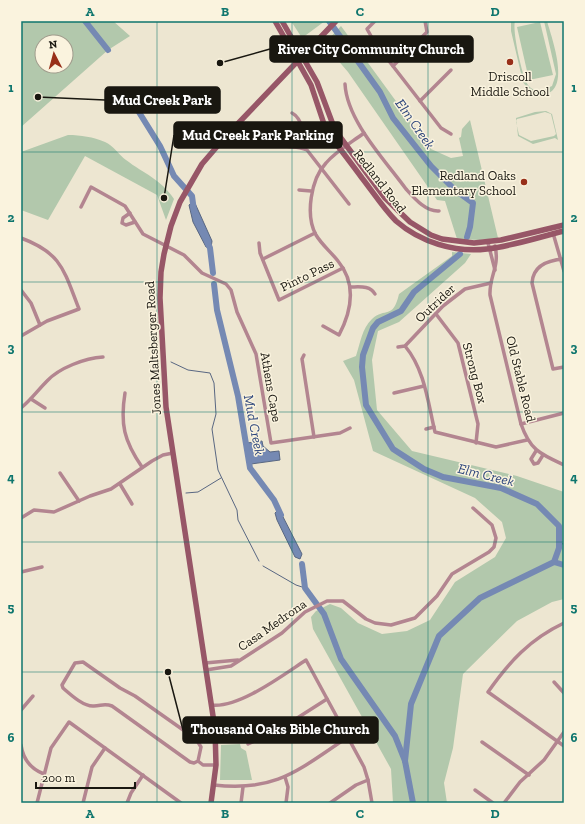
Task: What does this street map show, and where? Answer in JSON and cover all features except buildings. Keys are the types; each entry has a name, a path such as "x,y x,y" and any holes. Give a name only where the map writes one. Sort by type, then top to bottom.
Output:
{"main road":[{"name":"Redland Road","path":"275,21 318,86 335,130 395,209 418,228 431,235 452,241 492,245"},
{"name":"Redland Road","path":"282,21 315,93 324,124 329,134 390,214 415,234 434,243 455,248 492,245 553,231 564,231"},
{"name":"Jones Maltsberger Road","path":"211,803 216,765 216,741 163,381 160,305 161,272 166,244 180,202 194,176 215,148 336,21"},
{"name":"Redland Road","path":"553,231 564,225"}],"street":[{"path":"375,21 368,29 375,43 441,128 450,134"},
{"path":"393,66 427,32 424,21"},
{"path":"420,101 451,70"},
{"path":"345,84 351,111 364,132 415,199 430,210 440,211"},
{"path":"292,113 297,115 299,119 305,140 305,149"},
{"path":"329,134 335,130"},
{"path":"323,326 339,335 350,308 350,287 343,268 315,233 312,222 311,191 315,179 322,167 364,132"},
{"path":"268,137 270,142 280,146 298,146 305,149 322,167 349,204"},
{"path":"81,207 91,187 120,202 130,213 143,234 166,244"},
{"path":"300,190 311,191"},
{"path":"390,214 395,209"},
{"path":"130,213 123,218 122,223 126,225 135,222"},
{"path":"415,234 418,228"},
{"path":"553,231 564,270"},
{"path":"259,243 259,252 262,259 315,233"},
{"path":"21,238 43,247 57,260 66,274 79,309 40,324 21,336"},
{"name":"Athens Cape","path":"166,244 184,255 202,273 226,284 231,290 237,312 256,354 271,443 340,433 350,428"},
{"path":"492,245 495,270"},
{"name":"Old Stable Road","path":"492,245 497,260 491,283 490,295 521,424 527,440 536,451 564,465"},
{"name":"Pinto Pass","path":"262,259 279,300 343,268"},
{"path":"562,259 541,266 533,275 532,283 553,369 564,367"},
{"name":"Outrider","path":"405,346 436,314 465,289 491,283"},
{"path":"350,287 367,287 373,290 375,294"},
{"path":"21,290 30,303 40,324"},
{"path":"488,309 493,308"},
{"name":"Strong Box","path":"436,314 458,343 478,424 476,443"},
{"path":"398,347 405,346 418,364 435,432 476,443 499,447 527,440"},
{"path":"304,355 302,360 314,437"},
{"path":"21,408 31,399 47,380 59,372 91,359 103,357"},
{"path":"394,393 424,386"},
{"path":"125,392 123,417 124,434 133,454 142,467"},
{"path":"31,399 45,408"},
{"path":"521,424 564,413"},
{"path":"426,429 434,427"},
{"name":"Old Stable Road","path":"536,451 532,457 532,462 534,464 538,463 543,455"},
{"path":"21,518 34,510 54,512 120,484 158,457 173,453"},
{"path":"60,473 79,501"},
{"path":"120,484 132,504"},
{"name":"Casa Medrona","path":"206,670 231,666 238,660 282,633 305,612 327,601 343,601 366,620 391,626 415,618 437,596 452,574 489,552 494,547 496,538 492,525 473,508"},
{"path":"21,572 42,567"},
{"path":"564,623 549,630 524,648 507,665 488,692 564,746"},
{"name":"Casa Medrona","path":"205,663 238,660"},
{"path":"211,705 226,706 254,692 306,660 364,767 372,803"},
{"path":"219,661 220,668"},
{"path":"83,662 196,739 201,747 198,761 194,763 185,759 112,706 104,704 94,706 85,704 65,690 62,685 76,663 83,662"},
{"path":"554,682 564,692"},
{"path":"21,710 33,696"},
{"path":"248,744 280,729 327,699"},
{"path":"37,803 51,748 69,722 181,803"},
{"path":"504,803 516,787 544,760 564,732"},
{"path":"214,785 243,787 269,783 285,777 348,737"},
{"path":"482,742 529,775"},
{"path":"21,745 23,754 30,765 44,774"},
{"path":"82,803 92,767 105,748"},
{"path":"198,761 203,765 216,765"},
{"path":"127,803 131,793 143,775"},
{"path":"285,777 288,787 286,803"},
{"path":"330,803 356,785 368,780"},
{"path":"241,803 243,787"},
{"path":"475,790 493,803"}],"green space":[{"path":"21,21 113,21 130,36 108,50 21,127"},
{"path":"291,21 325,21 302,38"},
{"path":"511,21 515,21 514,26 520,64 528,85 535,90 541,91 552,86 556,74 544,21 547,21 558,66 558,78 555,88 548,93 536,94 528,89 523,82 511,31"},
{"path":"540,22 553,75 529,80 517,27"},
{"path":"341,26 431,149 451,158 463,156 459,138 461,137 462,129 470,120 498,238 480,240 457,239 445,201 437,200 348,72 324,44"},
{"path":"546,111 552,114 558,140 555,138 533,144 518,136 517,126 519,135 531,141 554,136 556,134 551,114 545,112 517,119 516,121 516,118 535,112"},
{"path":"68,135 82,136 108,143 126,160 152,177 164,187 174,199 166,220 157,195 85,156 48,220 21,210 21,152"},
{"path":"452,252 471,254 465,263 399,322 378,331 372,360 377,410 412,451 517,476 564,492 564,599 552,602 517,621 463,674 453,748 444,783 447,803 393,803 391,769 313,629 311,617 316,611 330,604 341,608 358,623 382,634 407,631 430,620 455,582 495,557 506,538 502,522 475,498 373,451 354,380 343,361 356,356 364,331 372,319 391,310 397,302 399,294 452,256"},
{"path":"240,744 241,748 246,751 252,780 220,780 221,745"}],"water":[{"path":"194,201 212,241 211,248 206,247 193,222 189,205"},
{"path":"262,441 263,446 270,452 279,451 280,460 251,464 247,443"},
{"path":"279,509 302,554 300,559 295,557 277,520 275,513"}],"waterway":[{"name":"Mud Creek","path":"85,21 108,50"},
{"name":"Elm Creek","path":"329,21 380,92 393,118 431,166 454,189 473,203 470,227 467,237"},
{"name":"Mud Creek","path":"137,109 160,146 174,176 192,196 194,211"},
{"name":"Mud Creek","path":"207,241 210,248 213,273"},
{"name":"Elm Creek","path":"405,761 411,704 439,636 480,598 554,562 559,548 559,526 537,504 501,488 443,477 424,469 393,449 366,405 362,367 363,355 373,328 378,322 401,311 414,292 460,254"},
{"name":"Mud Creek","path":"214,284 217,310 238,396 250,468 274,500 281,515"},
{"path":"171,362 188,370 210,373 214,383 216,414 212,429 218,470 237,510 238,520 259,561"},
{"path":"186,493 198,492 221,478"},
{"name":"Elm Creek","path":"559,548 564,542"},
{"path":"554,562 564,565"},
{"name":"Mud Creek","path":"302,564 305,588 324,614 341,659 395,736 405,761 413,803"},
{"path":"263,566 296,585 305,588"}],"place":[{"name":"Driscoll Middle School","path":"510,62"},
{"name":"River City Community Church","path":"220,63"},
{"name":"Mud Creek Park","path":"38,97"},
{"name":"Redland Oaks Elementary School","path":"524,182"},
{"name":"Mud Creek Park Parking","path":"164,198"},
{"name":"Thousand Oaks Bible Church","path":"168,672"}]}
